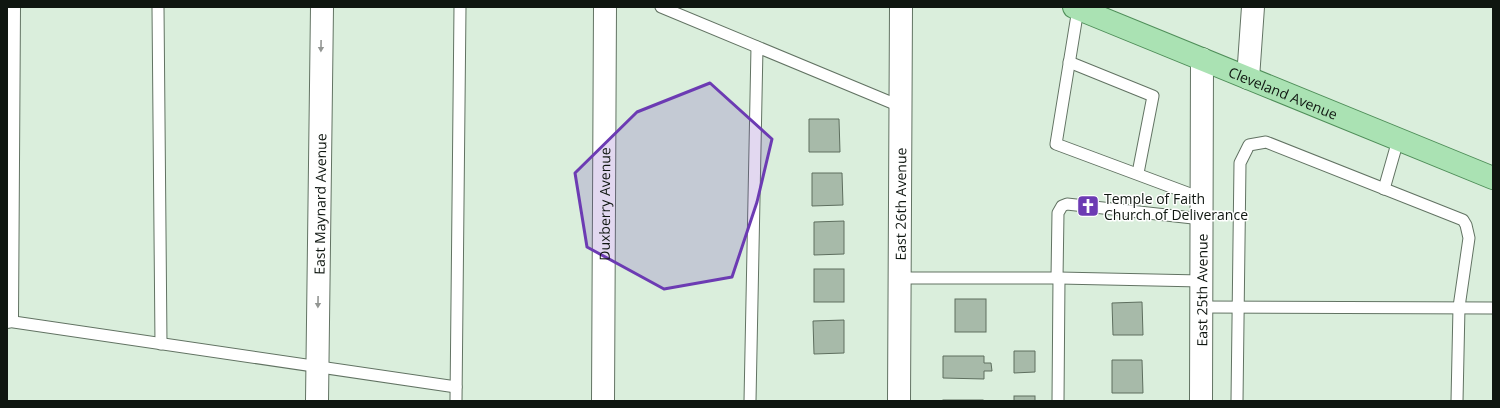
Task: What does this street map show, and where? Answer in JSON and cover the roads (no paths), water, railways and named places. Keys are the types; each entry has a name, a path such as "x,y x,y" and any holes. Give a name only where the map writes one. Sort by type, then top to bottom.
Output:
{"main road":[{"name":"Cleveland Avenue","path":"1076,8 1493,178"}],"street":[{"path":"7,317 9,7"},
{"name":"East Maynard Avenue","path":"318,401 322,7"},
{"name":"Duxberry Avenue","path":"602,401 605,7"},
{"name":"East 26th Avenue","path":"899,401 902,107 901,7"},
{"path":"1248,78 1253,7"},
{"name":"East 25th Avenue","path":"1201,401 1202,60"}],"lane":[{"path":"158,7 161,344"},
{"path":"456,401 460,7"},
{"path":"661,7 902,107"},
{"path":"1076,8 1056,144 1138,173 1201,198"},
{"path":"750,401 757,47"},
{"path":"1069,62 1153,96 1138,173"},
{"path":"1384,188 1398,140"},
{"path":"1237,401 1240,162 1249,145 1266,142 1463,220 1466,225 1468,238 1459,307 1457,401"},
{"path":"1058,401 1058,213 1062,206 1067,204 1202,219"},
{"path":"900,278 1058,278 1201,281"},
{"path":"1201,307 1493,308"},
{"path":"7,321 456,387"}],"place":[{"name":"Temple of Faith Church of Deliverance","path":"1088,206"}]}
